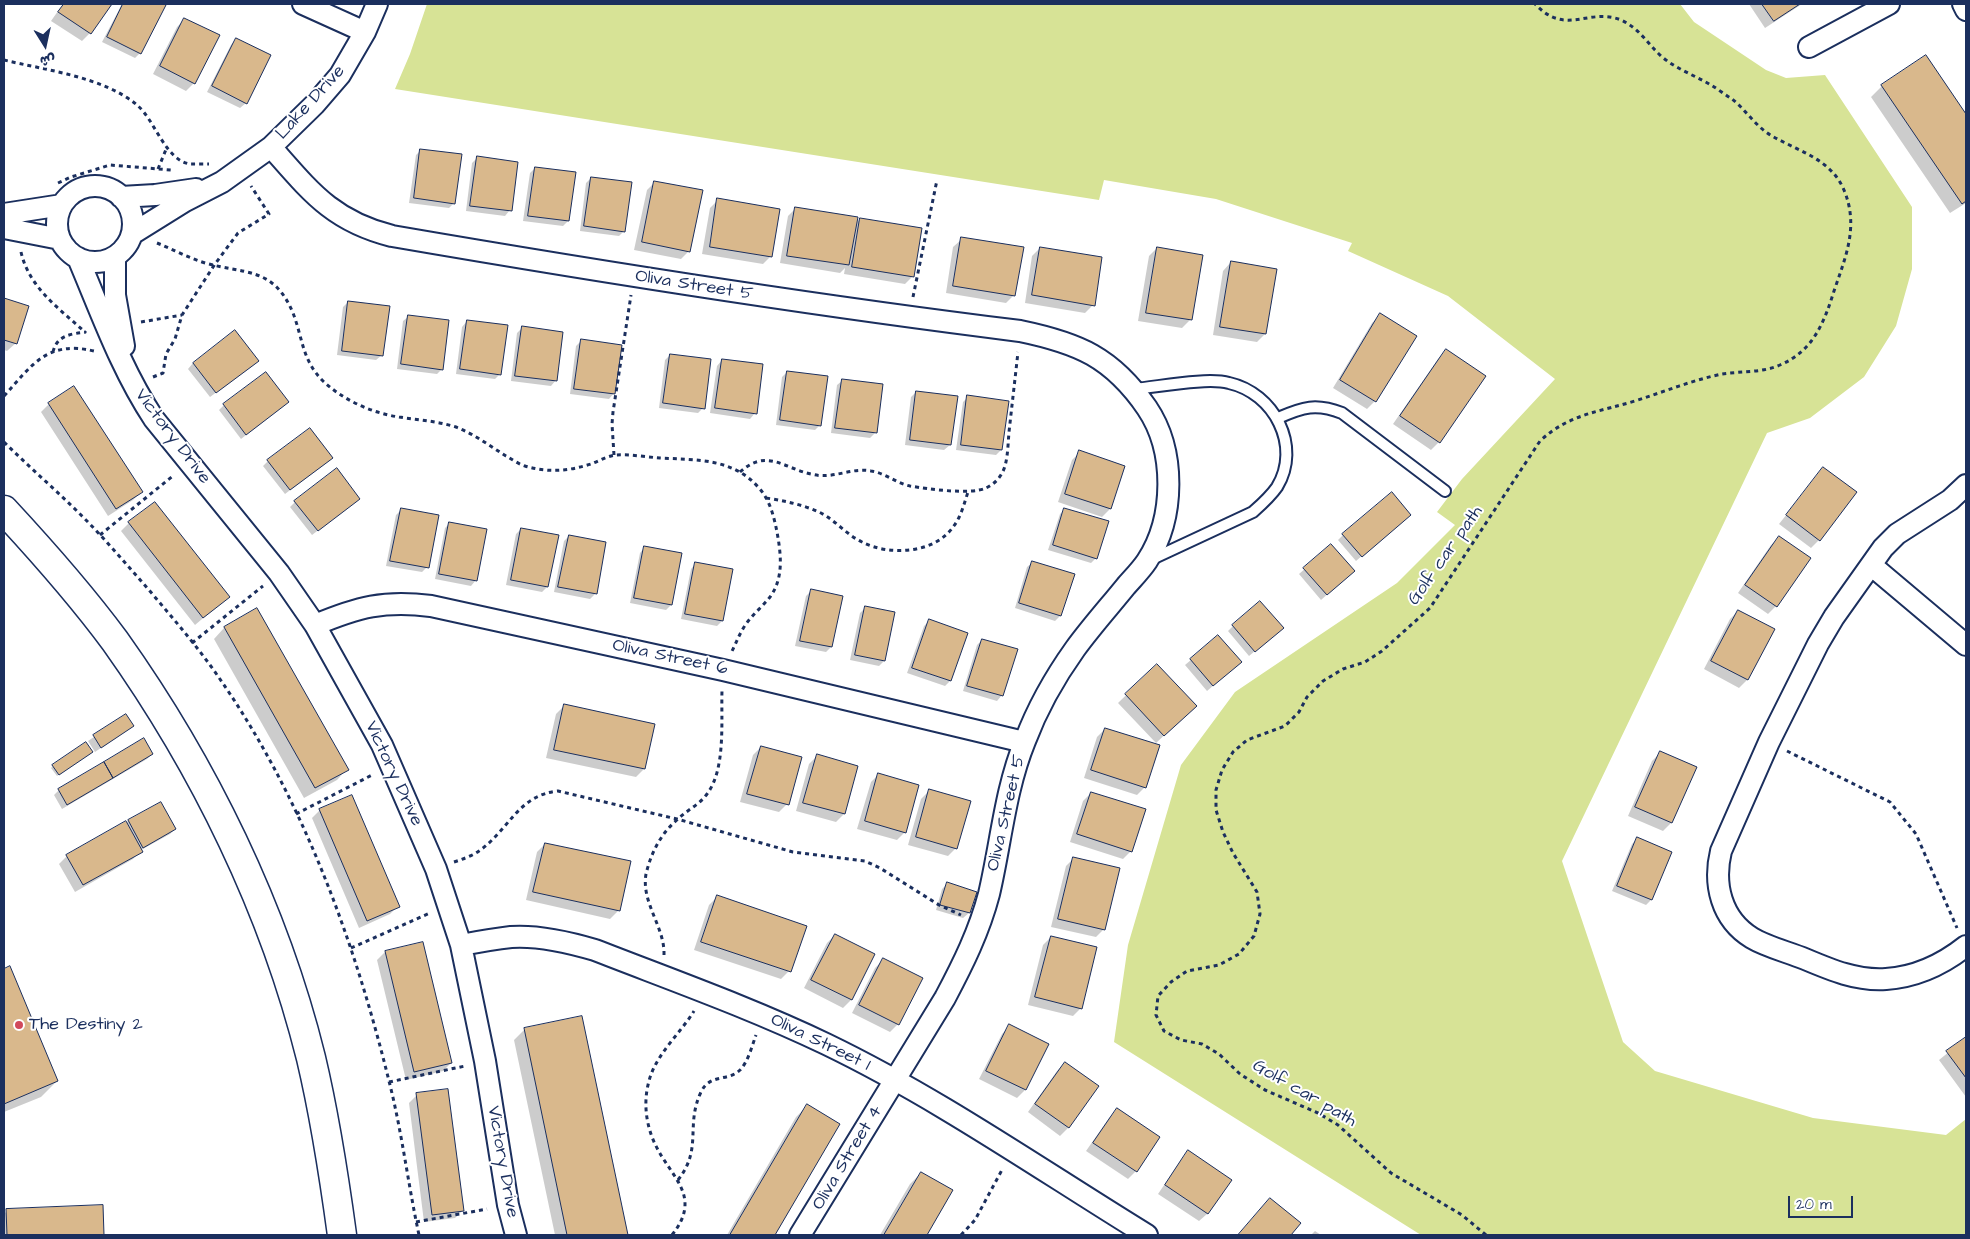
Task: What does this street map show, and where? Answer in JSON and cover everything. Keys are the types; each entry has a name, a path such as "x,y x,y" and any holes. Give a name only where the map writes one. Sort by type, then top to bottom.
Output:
{"main road":[{"path":"4,510 58,569 115,641 166,717 210,797 250,881 284,968 310,1057 330,1148 342,1235"}],"street":[{"path":"303,4 365,32"},
{"name":"Lake Drive","path":"132,234 185,201 222,182 271,147 315,104 340,74 365,32 377,4"},
{"path":"1809,47 1889,4"},
{"path":"1963,4 1966,10"},
{"name":"Oliva Street 5","path":"271,147 321,202 337,214 373,231 392,236 634,277 909,318 1020,332 1071,344 1095,356 1116,370 1134,389 1151,414 1163,443 1168,473 1167,504 1160,534 1147,561 1076,649 1047,694 1024,742 1005,810 994,871 980,923 965,961 945,998 895,1080"},
{"name":"Lake Drive","path":"121,197 172,193 222,182"},
{"path":"96,186 110,189 121,197 129,207 133,220 132,234 115,257 103,261 90,262 78,258 67,250 60,239 57,228 58,216 62,205 71,195 83,188 96,186"},
{"path":"4,214 62,205"},
{"path":"10,230 60,239"},
{"name":"Victory Drive","path":"115,257 115,295 131,379"},
{"name":"Victory Drive","path":"78,258 131,379 154,419 279,573 315,625 382,745 436,869 461,945 485,1061 508,1205 516,1235"},
{"path":"1966,485 1950,500 1897,534 1883,548 1834,617 1818,644 1769,742 1721,851 1717,867 1717,884 1721,900 1728,915 1739,928 1753,938 1840,973 1862,978 1906,976 1928,970 1948,960 1966,946"},
{"path":"1871,565 1966,645"},
{"name":"Oliva Street 6","path":"315,625 347,611 368,606 410,604 441,608 723,670 1024,742"},
{"name":"Oliva Street 1","path":"461,945 511,937 554,940 595,950 764,1016 826,1044 895,1080 1013,1151 1123,1229 1147,1235"},
{"name":"Oliva Street 4","path":"800,1235 895,1080"}],"lane":[{"name":"Oliva Street 5","path":"1134,389 1210,381 1227,382 1242,386 1257,394 1278,418 1284,435 1286,452 1284,470 1277,486 1267,500 1252,512 1147,561"},
{"path":"1278,418 1311,406 1327,408 1342,413 1445,491"}],"path":[{"name":"Golf car path","path":"1486,1235 1462,1215 1391,1173 1338,1125 1318,1113 1265,1090 1240,1074 1219,1054 1202,1044 1181,1040 1164,1031 1156,1015 1158,996 1171,982 1187,972 1219,965 1239,954 1254,936 1260,914 1257,892 1233,853 1223,832 1216,810 1216,790 1222,770 1233,752 1247,740 1285,726 1299,712 1307,697 1323,681 1343,669 1365,662 1382,651 1430,608 1540,441 1552,429 1568,420 1628,404 1692,382 1724,374 1779,366 1799,355 1815,338 1825,319 1847,252 1852,230 1850,209 1843,188 1831,170 1814,157 1788,146 1768,134 1734,101 1710,84 1684,72 1661,56 1629,24 1614,17 1561,21 1544,13 1535,4"},
{"path":"4,60 68,75 123,95 148,116 167,147 176,157 188,164 213,164 186,169"},
{"path":"158,169 167,147"},
{"path":"54,186 71,177 110,165 178,171"},
{"path":"131,379 163,373 166,354 175,339 182,315 216,264 238,233 269,214 241,169"},
{"path":"909,318 937,180"},
{"path":"10,230 24,267 41,291 61,312 85,332 89,339"},
{"path":"132,234 201,261 257,274 281,291 294,315 306,357 313,369 324,382 357,404 397,417 437,422 456,428 474,436 522,465 539,470 557,471 574,469 614,455 712,461 729,466 740,472 760,489 775,518 780,552 778,582 771,595 744,628 723,670 720,752 714,783 697,805 677,819 665,832 655,848 646,876 646,891 660,931 664,953 660,975"},
{"path":"614,455 613,412 634,277"},
{"path":"740,472 748,465 757,461 767,460 810,474 823,476 870,470 910,486 968,492 978,491 995,482 1005,465 1020,332"},
{"path":"4,396 34,362 42,356 72,349 98,352 92,345"},
{"path":"4,442 100,535 210,665 252,728 296,814 323,875 351,948 389,1082 418,1235"},
{"path":"100,535 190,462"},
{"path":"766,498 808,507 824,515 861,542 878,549 892,550 922,548 944,537 960,518 968,492"},
{"path":"192,643 279,573"},
{"path":"1769,742 1890,802 1916,834 1966,946"},
{"path":"296,814 391,766"},
{"path":"436,869 478,852 491,841 529,800 547,792 558,791 677,819 794,852 865,861 880,868 939,906 980,923"},
{"path":"351,948 449,905"},
{"path":"672,1235 680,1224 685,1205 684,1191 661,1155 650,1132 646,1118 646,1098 649,1080 658,1060 689,1019 705,993"},
{"path":"678,1180 690,1160 693,1148 693,1112 701,1091 715,1078 735,1074 741,1069 764,1016"},
{"path":"389,1082 485,1061"},
{"path":"961,1235 975,1220 1013,1151"},
{"path":"416,1222 508,1205"}],"green space":[{"path":"427,4 1680,4 1694,22 1766,70 1786,78 1825,75 1912,207 1912,269 1896,326 1864,377 1810,418 1767,433 1562,861 1623,1042 1655,1071 1813,1118 1946,1135 1966,1119 1966,1235 1421,1235 1114,1042 1128,945 1181,765 1235,692 1397,583 1455,525 1437,512 1462,479 1555,379 1448,296 1348,251 1352,243 1216,199 1104,180 1099,200 395,89 410,54"}],"building":[{"path":"64,4 112,4 91,34 58,12"},
{"path":"123,4 166,5 141,54 107,37"},
{"path":"1762,4 1800,4 1774,21"},
{"path":"184,18 220,35 195,84 160,66"},
{"path":"236,38 271,55 247,104 212,86"},
{"path":"1926,55 1966,114 1966,201 1962,204 1881,85"},
{"path":"420,149 462,154 455,204 414,198"},
{"path":"477,156 518,162 512,211 470,206"},
{"path":"535,167 576,172 569,221 528,216"},
{"path":"591,177 632,182 625,232 584,226"},
{"path":"654,181 703,190 690,252 642,242"},
{"path":"717,198 780,209 772,257 710,247"},
{"path":"795,207 858,217 849,265 787,256"},
{"path":"860,218 922,228 914,277 852,267"},
{"path":"961,237 1024,247 1015,296 953,286"},
{"path":"1040,247 1102,257 1095,306 1032,295"},
{"path":"1157,247 1203,255 1192,320 1146,313"},
{"path":"1231,261 1277,269 1266,334 1220,327"},
{"path":"4,298 29,306 17,344 4,340"},
{"path":"348,301 390,306 383,356 342,351"},
{"path":"1380,313 1417,336 1376,402 1340,380"},
{"path":"408,315 449,320 443,370 401,364"},
{"path":"467,320 508,325 501,375 460,369"},
{"path":"522,326 563,332 557,381 515,376"},
{"path":"235,330 259,361 216,393 193,363"},
{"path":"581,339 622,345 615,394 574,389"},
{"path":"1446,349 1486,376 1440,443 1400,416"},
{"path":"670,354 711,359 705,409 663,403"},
{"path":"722,359 763,364 757,414 715,408"},
{"path":"787,371 828,376 821,426 780,420"},
{"path":"266,372 289,402 246,435 223,404"},
{"path":"842,379 883,384 877,433 835,428"},
{"path":"74,386 143,492 116,509 48,403"},
{"path":"916,391 958,396 951,445 910,440"},
{"path":"967,395 1009,401 1002,450 961,445"},
{"path":"310,428 333,458 290,490 267,460"},
{"path":"1079,450 1125,466 1111,509 1065,494"},
{"path":"1823,467 1857,492 1820,541 1786,515"},
{"path":"337,468 360,499 318,531 294,501"},
{"path":"1392,492 1411,515 1362,557 1342,534"},
{"path":"155,502 230,597 203,618 128,522"},
{"path":"401,508 439,515 429,568 390,561"},
{"path":"1064,508 1109,521 1097,559 1053,545"},
{"path":"449,522 487,529 477,581 439,574"},
{"path":"521,528 559,535 548,587 511,580"},
{"path":"569,535 606,542 597,594 558,587"},
{"path":"1779,536 1811,558 1777,607 1745,585"},
{"path":"1331,544 1355,571 1327,595 1303,568"},
{"path":"644,546 682,553 672,605 634,598"},
{"path":"1032,561 1075,574 1061,616 1019,603"},
{"path":"695,562 733,569 723,621 685,614"},
{"path":"811,589 843,596 832,647 800,641"},
{"path":"1260,601 1284,628 1255,652 1232,625"},
{"path":"865,606 895,612 885,661 855,655"},
{"path":"257,608 349,770 315,788 224,627"},
{"path":"1738,610 1775,629 1748,680 1711,661"},
{"path":"929,619 968,633 951,681 912,668"},
{"path":"1218,635 1242,662 1213,686 1190,659"},
{"path":"982,639 1018,649 1003,696 967,686"},
{"path":"1157,664 1197,706 1164,736 1125,694"},
{"path":"564,704 655,724 645,769 554,750"},
{"path":"126,714 134,726 101,748 93,735"},
{"path":"1105,728 1160,745 1146,788 1091,770"},
{"path":"144,738 153,754 113,778 104,762"},
{"path":"86,742 93,752 59,775 52,765"},
{"path":"761,746 802,757 789,805 747,794"},
{"path":"1660,751 1697,767 1672,823 1635,807"},
{"path":"817,754 858,766 845,814 803,803"},
{"path":"104,762 113,778 67,805 58,789"},
{"path":"878,773 919,785 906,833 865,821"},
{"path":"929,789 971,801 957,849 916,837"},
{"path":"1091,792 1146,809 1132,852 1077,834"},
{"path":"352,795 400,907 367,921 319,809"},
{"path":"161,802 176,829 143,848 128,820"},
{"path":"126,821 143,852 83,885 66,855"},
{"path":"1637,837 1672,852 1652,900 1617,886"},
{"path":"545,843 631,861 620,911 533,892"},
{"path":"1073,857 1120,868 1105,930 1058,919"},
{"path":"947,882 977,892 970,913 940,905"},
{"path":"717,895 807,926 791,972 701,942"},
{"path":"835,934 875,954 852,1000 811,980"},
{"path":"1051,936 1097,947 1082,1009 1035,997"},
{"path":"423,942 452,1063 414,1072 385,951"},
{"path":"883,958 923,978 899,1025 859,1005"},
{"name":"The Destiny 2","path":"10,966 58,1081 4,1104 4,969"},
{"path":"582,1016 628,1235 567,1235 524,1028"},
{"path":"1009,1024 1049,1044 1026,1090 986,1071"},
{"path":"1966,1037 1966,1078 1946,1051"},
{"path":"1065,1062 1099,1086 1069,1128 1035,1104"},
{"path":"448,1089 464,1211 432,1215 416,1093"},
{"path":"807,1104 840,1124 775,1235 730,1235"},
{"path":"1117,1108 1160,1137 1137,1172 1093,1143"},
{"path":"1188,1150 1232,1180 1208,1214 1165,1185"},
{"path":"921,1172 953,1190 927,1235 884,1235"},
{"path":"1270,1198 1301,1223 1291,1235 1238,1235"},
{"path":"103,1205 104,1235 7,1235 6,1209"}],"place":[{"name":"The Destiny 2","path":"19,1025"}]}
